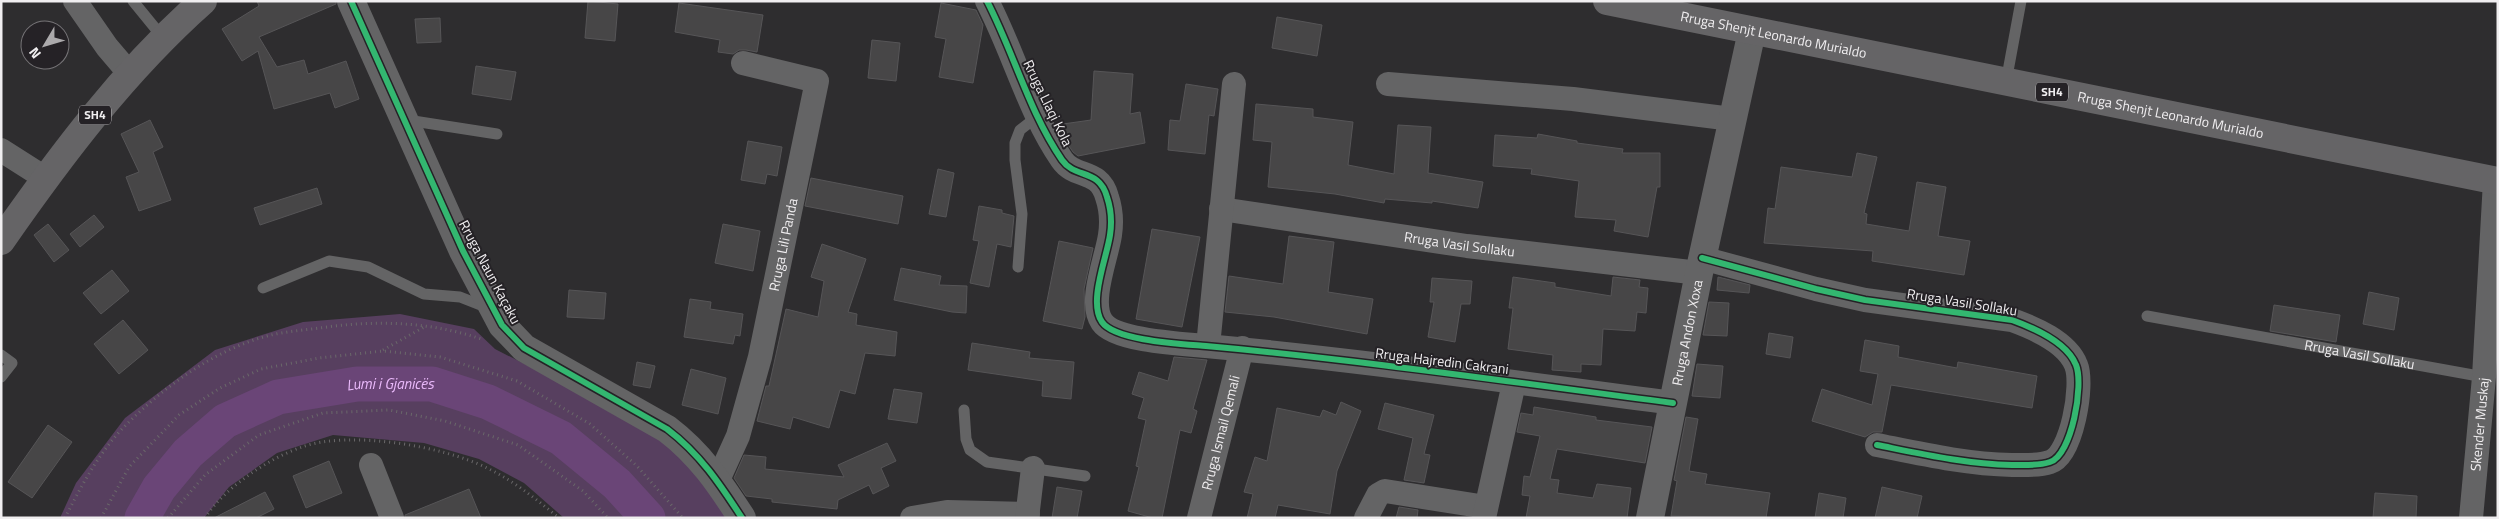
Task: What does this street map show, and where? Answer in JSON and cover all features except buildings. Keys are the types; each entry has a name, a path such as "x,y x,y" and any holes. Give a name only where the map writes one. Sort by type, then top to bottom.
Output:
{"main road":[{"name":"SH4","path":"1,241 46,178 106,100 164,39 204,1"},
{"name":"Rruga Shenjt Leonardo Murialdo","path":"1607,1 2496,181"}],"street":[{"path":"75,1 107,47 130,74"},
{"name":"Rruga Naun Kaçaku","path":"351,1 463,252 502,326 524,348 667,429 688,445 718,480 742,518"},
{"name":"Rruga Llaqi Kola","path":"987,1 1038,116 1066,166 1097,179 1107,194 1111,218 1098,297 1097,309 1100,321 1107,328 1117,333 1208,346"},
{"name":"Rruga Andon Xoxa","path":"1650,518 1701,266 1752,30"},
{"name":"Rruga Lili Panda","path":"718,480 738,436 760,357 817,81 743,63"},
{"path":"1208,346 1234,84"},
{"path":"1388,84 1573,99 1732,119"},
{"path":"1,150 46,178"},
{"name":"Skender Muskaj","path":"2471,518 2484,377 2496,181"},
{"name":"Rruga Vasil Sollaku","path":"1221,209 1467,246 1701,266 1865,300 2012,320 2033,328 2052,340 2066,351 2076,364 2079,375 2072,430 2063,450 2053,462 2024,465 1977,463 1877,445"},
{"name":"Rruga Hajredin Cakrani","path":"1208,346 1242,348 1673,403"},
{"name":"Rruga Ismail Qemali","path":"1199,518 1242,348"},
{"path":"1366,518 1378,495 1385,491 1485,513 1514,383"},
{"path":"372,465 392,518"},
{"path":"912,518 947,512 1027,516 1033,468"}],"lane":[{"path":"133,1 164,39"},
{"path":"2006,82 2021,1"},
{"name":"Rruga Llaqi Kola","path":"1018,267 1022,214 1016,174 1015,143 1020,130 1038,116"},
{"path":"403,120 497,134"},
{"path":"263,288 330,261 368,267 424,294 460,297 494,310"},
{"name":"Rruga Vasil Sollaku","path":"2147,316 2484,377"},
{"path":"1,355 12,363 1,377"},
{"path":"964,410 966,439 970,450 979,458 999,466 1033,468 1085,476"}],"path":[{"path":"65,518 81,486 121,430 171,385 214,357 268,336 345,325 412,323 486,340"},
{"path":"383,351 426,326"},
{"path":"101,518 129,467 179,415 220,388 261,369 318,358 383,351 440,357 517,381 590,424 637,466 683,518"}],"shaded area":[{"path":"400,314 474,329 495,349 664,435 735,518 564,518 524,483 479,459 424,443 333,435 277,453 229,487 204,518 60,518 76,483 125,418 215,350 303,322"}],"waterway":[{"name":"Lumi i Gjanicës","path":"142,518 159,488 188,453 225,421 278,397 357,384 432,384 488,402 561,438 617,484 648,518"}],"cycle path":[{"path":"351,1 463,251 502,325 524,348 667,429 699,459 717,481 742,518"},
{"path":"987,1 1050,142 1067,166 1093,178 1103,188 1107,197 1111,230 1100,279 1097,303 1098,313 1102,322 1109,328 1135,337 1166,343 1381,365 1673,403"},
{"path":"1702,258 1816,289 1865,300 2012,320 2030,327 2058,343 2072,357 2076,365 2078,374 2077,402 2070,433 2058,457 2050,462 2026,465 1978,463 1877,445"}]}
